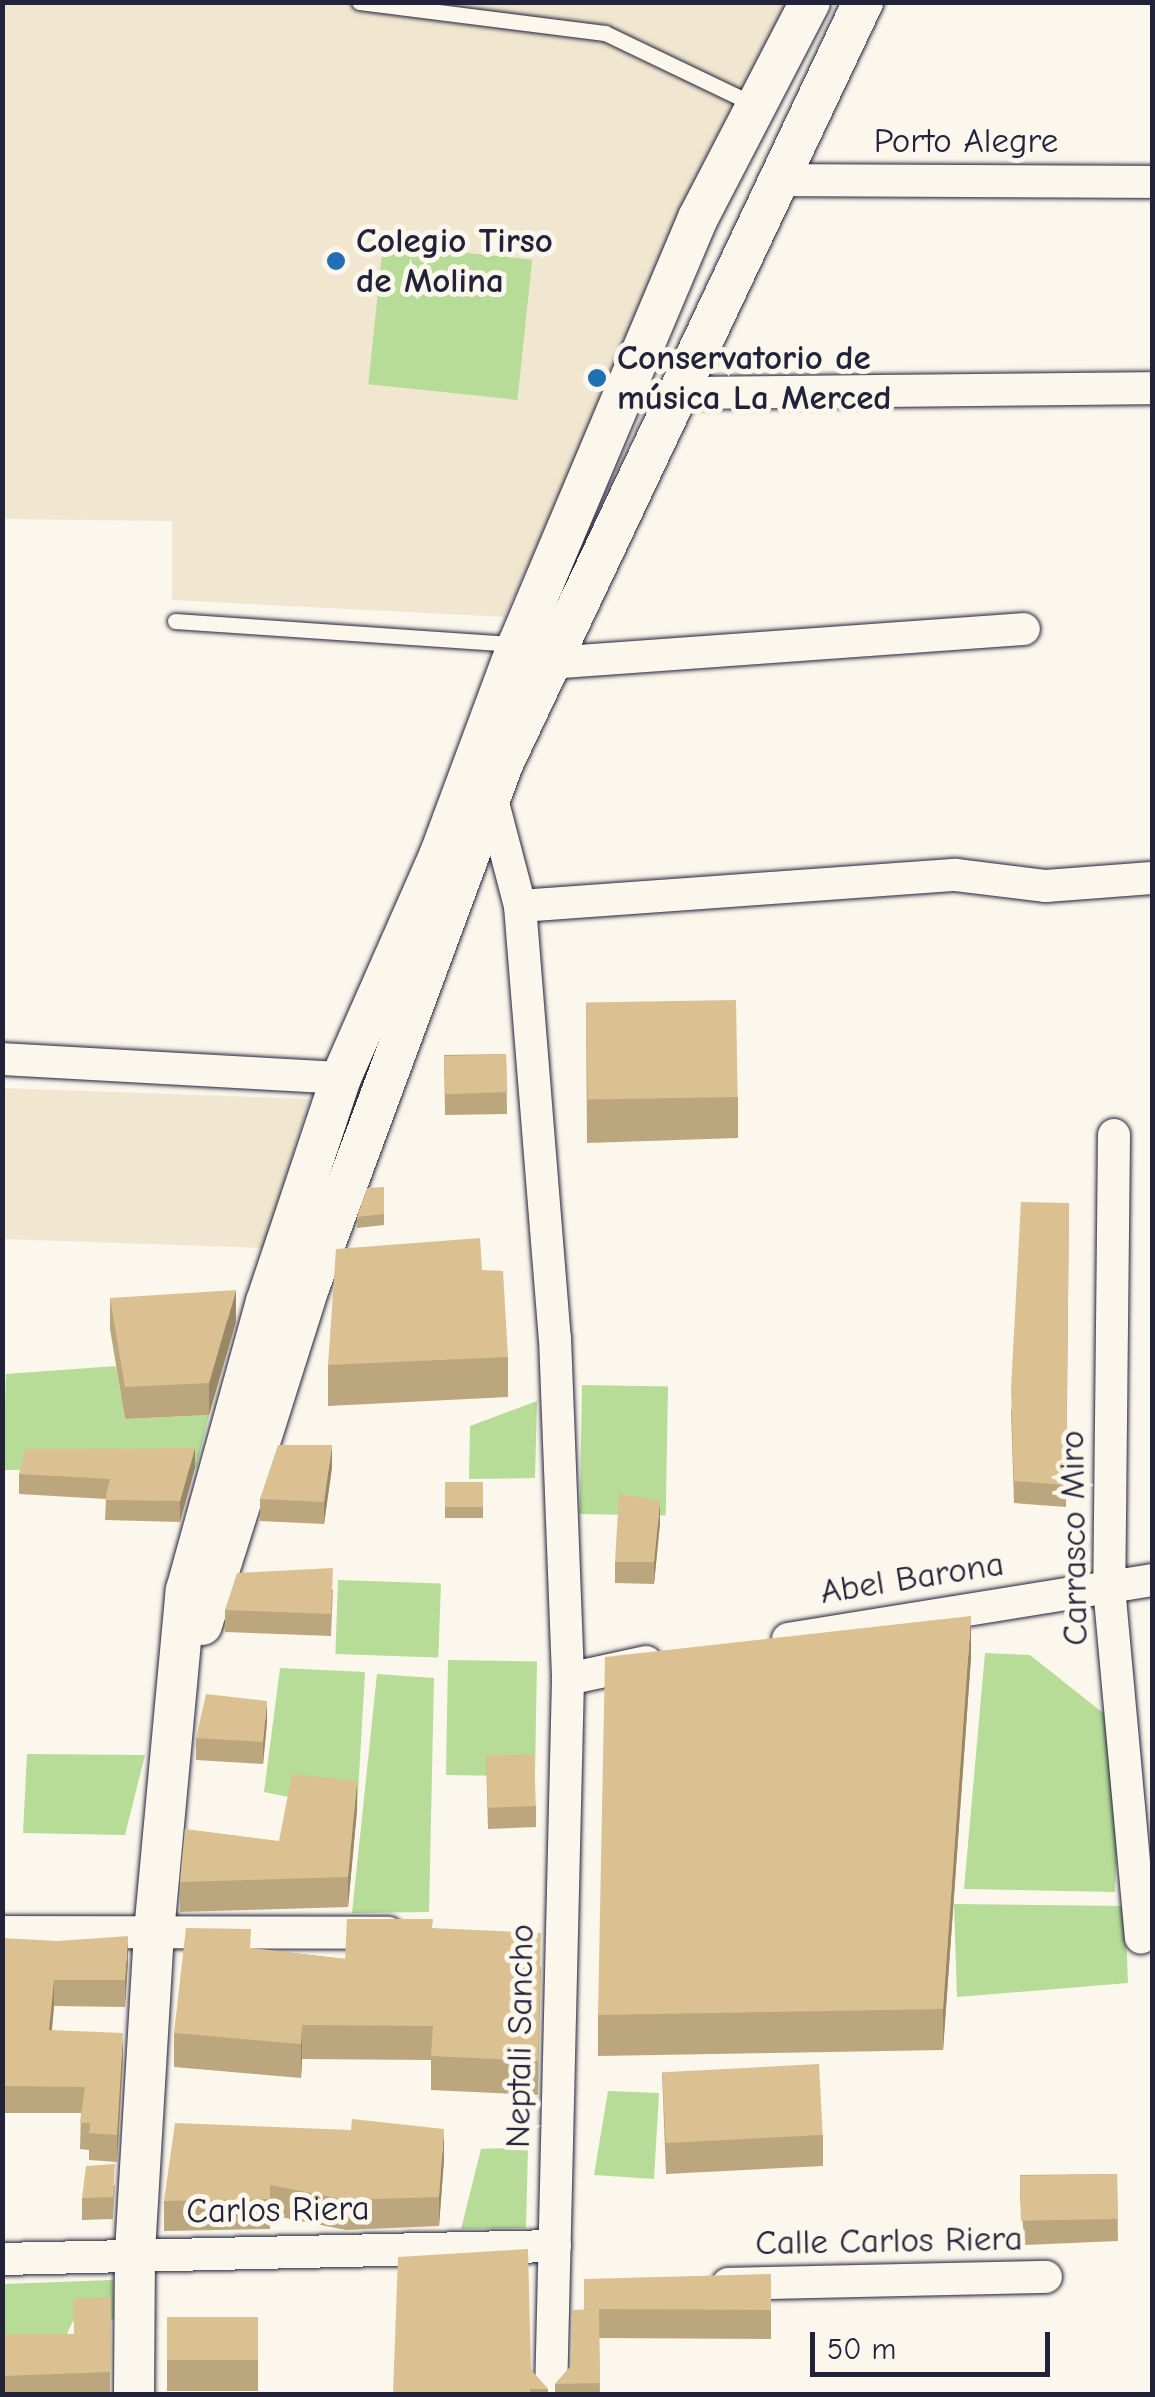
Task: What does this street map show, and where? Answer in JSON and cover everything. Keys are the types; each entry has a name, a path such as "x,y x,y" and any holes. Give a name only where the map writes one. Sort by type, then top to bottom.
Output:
{"street":[{"path":"176,1704 310,1285 493,803 534,653 698,218 810,2"},
{"path":"134,2394 135,2252 154,1932 186,1590 266,1302 341,1078 438,856 534,653 680,393 863,2"},
{"name":"Porto Alegre","path":"780,180 1152,182"},
{"path":"680,393 1152,388"},
{"path":"534,653 1024,630"},
{"name":"Neptali Sancho","path":"493,803 520,906 556,1338 561,1638 568,1679 551,2394"},
{"path":"520,906 956,875 1046,886 1152,878"},
{"path":"2,1059 341,1078"},
{"name":"Carrasco Miro","path":"1114,1135 1109,1587 1142,1938"},
{"name":"Abel Barona","path":"756,1644 1152,1580"},
{"path":"568,1679 678,1657"},
{"path":"2,1932 426,1933"},
{"path":"524,1933 563,1933"},
{"name":"Carlos Riera","path":"2,2258 135,2252 555,2246"},
{"name":"Calle Carlos Riera","path":"692,2285 1046,2277"},
{"path":"554,2288 593,2288"}],"lane":[{"path":"359,2 606,33 755,105"},
{"path":"175,621 534,653"}],"shaded area":[{"name":"Colegio Tirso de Molina","path":"3,3 789,3 504,617 172,600 172,521 3,519"},
{"path":"3,1088 310,1099 263,1248 3,1239"}],"green space":[{"path":"383,244 532,260 517,400 368,384"},
{"path":"116,1366 125,1419 209,1415 196,1468 3,1470 6,1374"},
{"path":"582,1385 668,1387 666,1515 580,1514"},
{"path":"537,1401 535,1478 469,1479 470,1426"},
{"path":"338,1580 441,1584 438,1658 335,1654"},
{"path":"985,1653 1030,1655 1122,1728 1115,1892 964,1889"},
{"path":"448,1660 537,1662 535,1777 446,1775"},
{"path":"280,1668 365,1672 357,1811 264,1792"},
{"path":"377,1674 434,1678 429,1912 352,1913"},
{"path":"27,1754 145,1755 125,1835 23,1833"},
{"path":"954,1904 1125,1906 1128,1983 957,1997"},
{"path":"608,2091 659,2093 654,2179 594,2175"},
{"path":"528,2147 526,2228 461,2229 481,2149"},
{"path":"113,2280 114,2319 73,2321 59,2351 3,2348 3,2284"}],"building":[{"path":"736,1000 738,1097 588,1100 586,1003"},
{"path":"506,1054 507,1092 445,1094 444,1056"},
{"path":"384,1187 384,1214 357,1217 367,1188"},
{"path":"1021,1202 1069,1203 1066,1485 1014,1481 1011,1389"},
{"path":"480,1238 482,1270 503,1271 508,1357 328,1365 336,1249"},
{"path":"236,1290 209,1383 125,1387 110,1298"},
{"path":"278,1445 332,1445 324,1502 260,1499"},
{"path":"195,1448 180,1501 105,1500 110,1479 19,1474 25,1449"},
{"path":"445,1482 483,1482 483,1507 445,1507"},
{"path":"619,1494 660,1501 654,1562 615,1562"},
{"path":"333,1568 331,1614 225,1610 237,1573"},
{"path":"971,1616 943,2009 598,2015 605,1657"},
{"path":"206,1694 267,1701 263,1742 196,1738"},
{"path":"5,1734 3,1789 2,1789"},
{"path":"534,1754 536,1806 488,1808 486,1756"},
{"path":"292,1774 357,1781 348,1877 180,1882 185,1829 279,1841"},
{"path":"347,1919 433,1919 432,1928 541,1933 538,2061 431,2056 433,2026 302,2025 301,2044 174,2033 186,1928 251,1929 250,1948 345,1959"},
{"path":"128,1936 125,1980 54,1980 49,2030 123,2033 117,2135 89,2133 90,2123 80,2123 85,2087 2,2086 2,1938 58,1941"},
{"path":"819,2064 823,2135 666,2143 662,2072"},
{"path":"352,2119 444,2129 439,2197 346,2200 270,2185 270,2199 164,2201 175,2123 351,2130"},
{"path":"115,2164 113,2197 82,2198 86,2166"},
{"path":"1117,2174 1118,2219 1021,2221 1020,2176"},
{"path":"528,2249 531,2370 548,2389 530,2389 530,2394 393,2394 398,2257"},
{"path":"771,2274 771,2310 599,2309 600,2383 555,2384 571,2366 572,2310 596,2309 584,2309 584,2279"},
{"path":"111,2297 110,2372 2,2376 2,2334 74,2334 73,2299"},
{"path":"167,2317 258,2317 258,2360 167,2360"}],"place":[{"name":"Colegio Tirso de Molina","path":"336,261"},
{"name":"Conservatorio de música La Merced","path":"597,378"}]}
